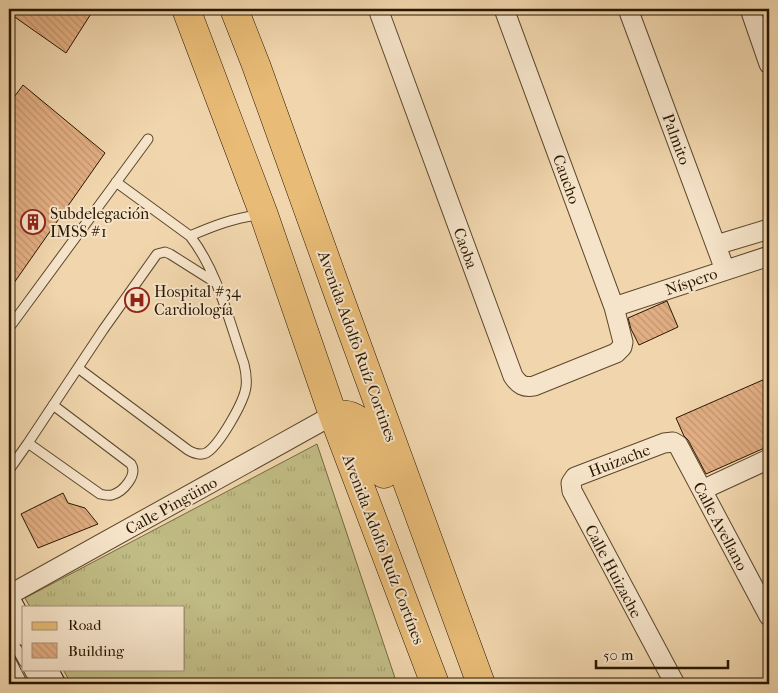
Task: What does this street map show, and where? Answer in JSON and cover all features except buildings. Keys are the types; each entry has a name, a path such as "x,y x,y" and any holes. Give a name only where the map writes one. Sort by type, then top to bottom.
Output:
{"main road":[{"path":"186,9 264,215 333,415 350,415 362,421 371,438 391,488 403,504 418,515"},
{"name":"Avenida Adolfo Ruíz Cortines","path":"234,9 481,684"},
{"name":"Avenida Adolfo Ruíz Cortínes","path":"333,415 435,684"},
{"path":"9,604 22,628"},
{"path":"45,670 52,684"}],"street":[{"name":"Caoba","path":"378,9 517,382 526,387 534,386 620,350"},
{"name":"Caucho","path":"504,9 614,307 624,342 620,350"},
{"name":"Palmito","path":"628,9 725,270"},
{"path":"750,9 769,64"},
{"path":"716,245 769,229"},
{"name":"Níspero","path":"614,307 769,256"},
{"name":"Calle Pingüino","path":"9,595 333,415"},
{"name":"Huizache","path":"571,483 575,477 669,441"},
{"name":"Calle Avellano","path":"669,441 678,445 769,616"},
{"path":"702,490 769,459"},
{"name":"Calle Huizache","path":"571,483 572,491 675,684"}],"lane":[{"path":"9,328 148,139"},
{"path":"78,368 194,454 206,452 231,422 242,401 246,388 244,364 216,283 198,246 190,236 116,182"},
{"path":"190,236 236,219 264,215"},
{"path":"9,470 123,300 157,254 160,252 170,254 216,283"},
{"path":"28,443 100,494 107,496 117,494 133,476 131,464 53,405"},
{"path":"9,634 22,658"},
{"path":"9,657 23,684"},
{"path":"29,670 36,684"}],"green space":[{"path":"317,444 397,684 71,684 64,670 185,670 185,606 29,606 25,598"}],"place":[{"name":"Subdelegación IMSS #1","path":"33,222"},
{"name":"Hospital #34 Cardiología","path":"137,300"}]}
